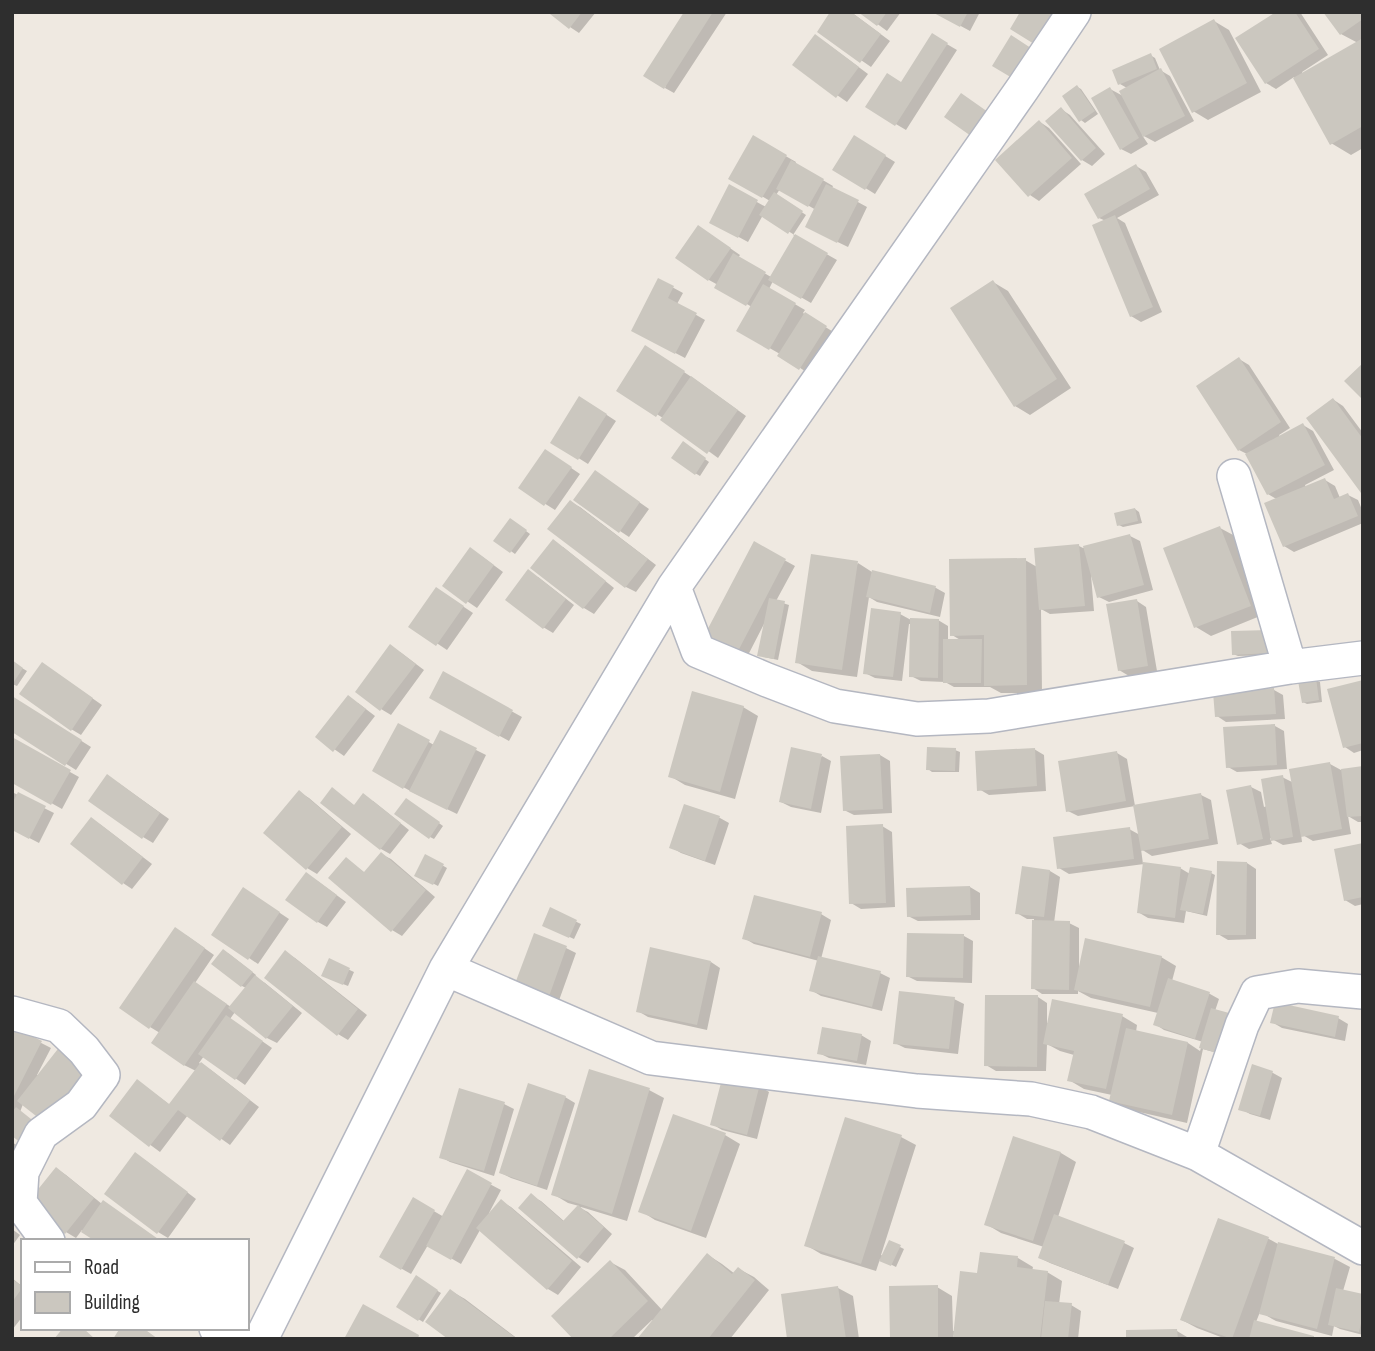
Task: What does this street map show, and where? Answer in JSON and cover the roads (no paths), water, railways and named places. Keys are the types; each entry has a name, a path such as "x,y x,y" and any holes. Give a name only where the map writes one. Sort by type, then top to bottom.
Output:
{"street":[{"path":"261,1339 446,970 674,587 1074,12"},
{"path":"1234,476 1290,667"},
{"path":"674,587 698,651 835,706 917,719 989,716 1290,667 1363,658"},
{"path":"446,970 651,1058 917,1091 1031,1099 1091,1112 1198,1154 1363,1248"},
{"path":"1198,1154 1242,1025 1258,993 1298,986 1363,992"},
{"path":"12,1013 59,1027 84,1050 103,1075 81,1105 41,1134 17,1172 20,1203 47,1239"},
{"path":"220,1330 237,1339"}]}
